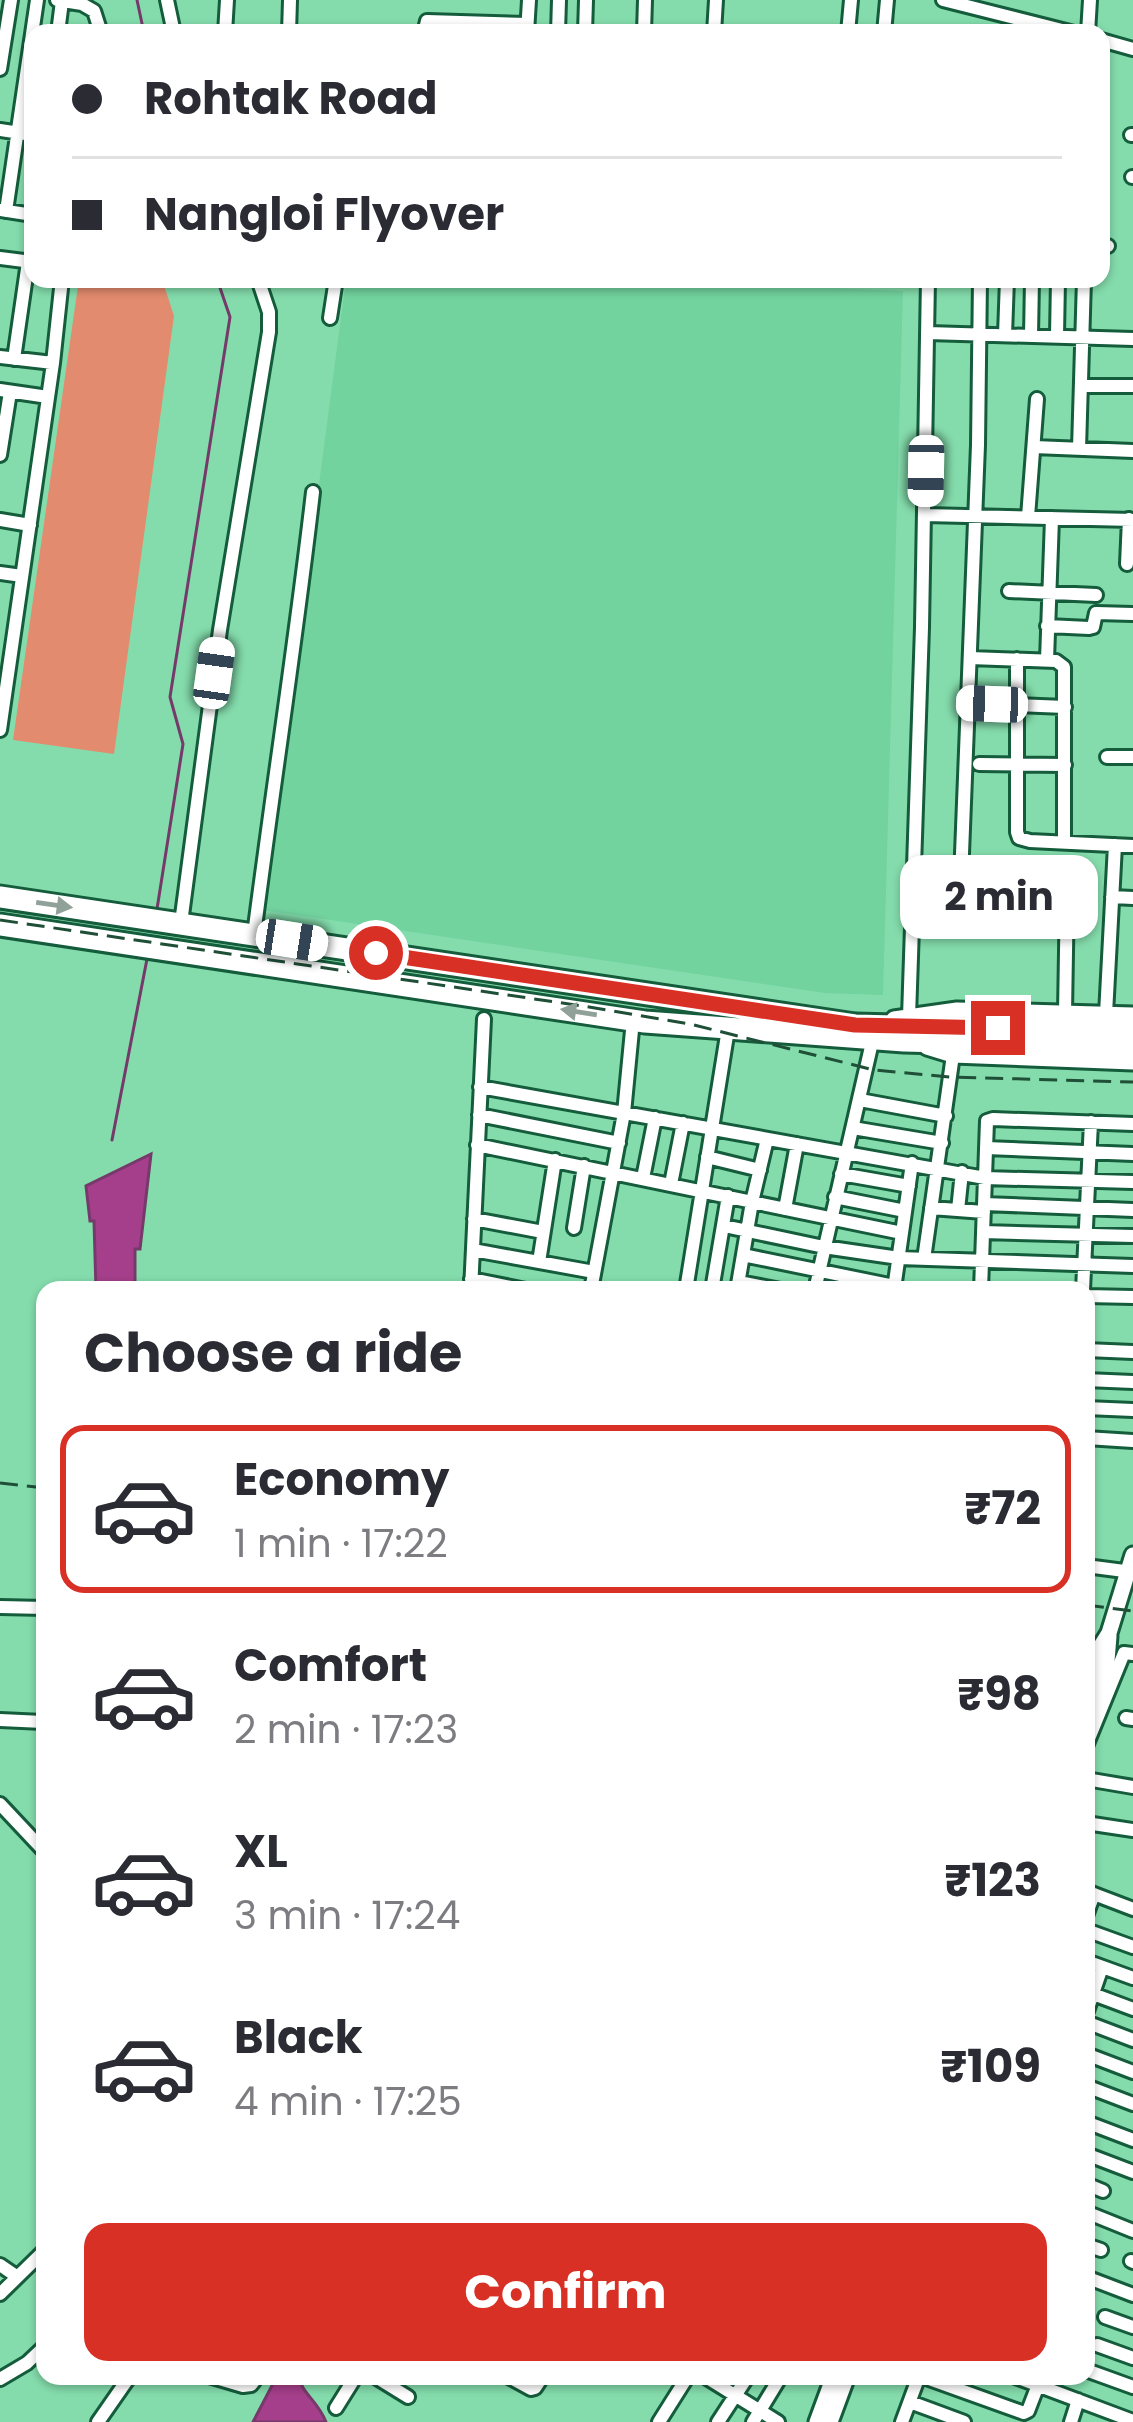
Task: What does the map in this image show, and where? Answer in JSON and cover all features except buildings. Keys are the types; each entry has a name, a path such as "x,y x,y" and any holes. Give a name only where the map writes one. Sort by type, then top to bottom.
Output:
{"highway":[{"path":"0,897 864,1032 952,1041 1133,1032"},
{"path":"0,925 633,1020 728,1029 864,1032 904,1041 1133,1047"}],"street":[{"path":"0,69 10,0"},
{"path":"60,0 92,5"},
{"path":"943,0 978,4 1040,24"},
{"path":"1014,17 1014,24"},
{"path":"426,24 470,24"},
{"path":"3,211 24,141"},
{"path":"24,288 7,358 53,363"},
{"path":"0,730 5,664 30,525 61,288"},
{"path":"176,922 269,332 262,288"},
{"path":"330,318 335,288"},
{"path":"909,1017 928,288"},
{"path":"961,879 980,288"},
{"path":"1005,335 1007,288"},
{"path":"1031,336 1032,288"},
{"path":"1058,288 1058,337"},
{"path":"1079,449 1084,288"},
{"path":"928,333 1133,339"},
{"path":"1082,386 1133,386"},
{"path":"0,455 5,391 48,397"},
{"path":"1028,517 1037,399"},
{"path":"1034,447 1133,451"},
{"path":"254,934 314,492"},
{"path":"925,515 1131,519 1127,564"},
{"path":"1047,660 1052,518"},
{"path":"0,520 30,525"},
{"path":"0,573 22,575"},
{"path":"1009,591 1096,595"},
{"path":"1047,626 1092,628 1096,613 1133,614"},
{"path":"970,658 1047,660 1064,667 1064,843"},
{"path":"1016,659 1019,838 1133,846"},
{"path":"968,703 1065,706"},
{"path":"1107,757 1133,758"},
{"path":"980,764 1065,765"},
{"path":"1106,1014 1115,845"},
{"path":"1065,1013 1067,890"},
{"path":"1112,898 1133,898"},
{"path":"817,1281 860,1100 864,1032 909,1017 957,1010 1133,1015"},
{"path":"471,1281 484,1019"},
{"path":"592,1281 624,1113 633,1020"},
{"path":"687,1281 728,1029"},
{"path":"924,1259 946,1116 952,1041 1133,1062"},
{"path":"480,1087 985,1178 1133,1181"},
{"path":"860,1100 946,1116"},
{"path":"479,1115 619,1143"},
{"path":"643,1178 655,1118"},
{"path":"981,1281 986,1125 990,1120 1133,1124"},
{"path":"1084,1281 1091,1122"},
{"path":"671,1184 683,1124"},
{"path":"853,1127 942,1143"},
{"path":"739,1281 767,1138"},
{"path":"478,1144 902,1233"},
{"path":"785,1209 796,1144"},
{"path":"986,1148 1133,1154"},
{"path":"707,1157 760,1170"},
{"path":"538,1262 555,1160"},
{"path":"895,1281 912,1163"},
{"path":"574,1228 584,1166"},
{"path":"958,1210 962,1172"},
{"path":"841,1174 909,1186"},
{"path":"714,1281 728,1196"},
{"path":"835,1197 905,1211"},
{"path":"931,1208 1133,1210"},
{"path":"474,1220 543,1232"},
{"path":"724,1226 899,1258 1133,1266"},
{"path":"983,1232 1133,1236"},
{"path":"473,1250 594,1272"},
{"path":"743,1255 861,1281"},
{"path":"1095,1294 1133,1297"},
{"path":"1095,1350 1133,1352"},
{"path":"1095,1380 1133,1382"},
{"path":"1095,1408 1133,1410"},
{"path":"1095,1439 1133,1441"},
{"path":"1095,1566 1131,1566 1109,1633 1095,1655"},
{"path":"0,1606 36,1608"},
{"path":"1095,1694 1107,1661 1109,1633"},
{"path":"1095,1724 1124,1653 1133,1654"},
{"path":"0,1720 36,1722"},
{"path":"1095,1780 1133,1787"},
{"path":"0,1804 36,1842"},
{"path":"1095,1824 1133,1830"},
{"path":"1095,1895 1133,1909"},
{"path":"1095,1933 1133,1947"},
{"path":"1095,1964 1133,1978"},
{"path":"1095,1988 1102,1966"},
{"path":"1095,1995 1133,2009"},
{"path":"1095,2022 1133,2040"},
{"path":"1095,2057 1133,2072"},
{"path":"1095,2089 1133,2104"},
{"path":"1095,2125 1133,2140"},
{"path":"1095,2157 1133,2172"},
{"path":"1095,2188 1103,2191"},
{"path":"1095,2216 1133,2231"},
{"path":"1095,2248 1101,2250"},
{"path":"0,2294 36,2258"},
{"path":"0,2265 16,2276"},
{"path":"1095,2280 1133,2295"},
{"path":"1105,2317 1133,2327"},
{"path":"1097,2345 1133,2358"},
{"path":"0,2379 36,2354"},
{"path":"1095,2373 1133,2387"},
{"path":"98,2422 124,2385"},
{"path":"336,2408 350,2385"},
{"path":"389,2385 408,2397"},
{"path":"659,2422 682,2385"},
{"path":"718,2385 756,2416 778,2422"},
{"path":"718,2422 742,2385"},
{"path":"756,2416 775,2385"},
{"path":"817,2422 831,2385"},
{"path":"830,2422 844,2385"},
{"path":"902,2422 917,2385"},
{"path":"945,2385 1024,2413 1038,2386 1133,2421"},
{"path":"1071,2422 1078,2400"},
{"path":"910,2402 938,2418 964,2422"}],"shaded area":[{"path":"78,288 165,288 174,316 114,754 13,740"},
{"path":"345,288 903,291 883,995 825,993 263,910"},
{"path":"151,1154 140,1249 135,1249 135,1281 96,1281 94,1221 90,1221 86,1186"},
{"path":"272,2385 302,2385 326,2422 253,2422"}],"waterway":[{"path":"137,0 142,24"},
{"path":"157,909 183,744 170,697 230,317 220,288"},
{"path":"112,1140 147,959"}],"railway":[{"path":"0,920 690,1024 874,1070 1133,1082"},
{"path":"0,1483 36,1487"},
{"path":"1095,1606 1133,1611"}],"route":[{"path":"376,953 855,1025 998,1028"}]}
